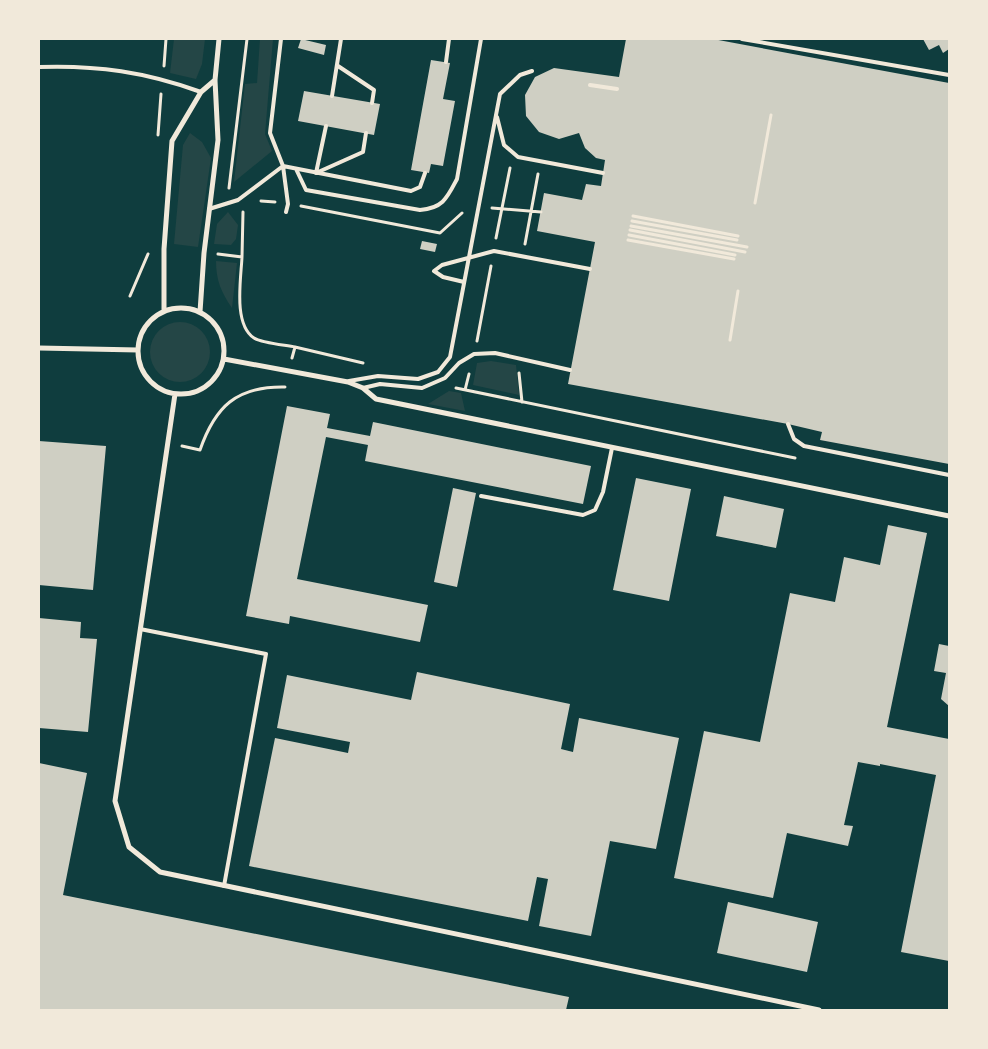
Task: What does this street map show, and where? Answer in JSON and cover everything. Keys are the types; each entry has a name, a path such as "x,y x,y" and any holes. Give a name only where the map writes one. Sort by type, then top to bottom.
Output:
{"street":[{"path":"200,312 209,209 218,140 215,80 218,39"},
{"path":"164,311 164,249 172,141 201,92 215,80"},
{"path":"188,308 200,312 212,320 220,331 224,344 224,359 220,371 212,382 201,390 188,394 174,394 157,387 144,374 139,362 138,350 146,326 154,317 164,311 188,308"},
{"path":"39,348 138,350"},
{"path":"224,359 348,382 363,388 376,399 949,516"},
{"path":"174,394 115,801 128,847 160,872 819,1010"}],"lane":[{"path":"281,39 270,134 283,166 288,204 286,212"},
{"path":"332,96 341,39"},
{"path":"446,62 449,39"},
{"path":"296,169 306,190 420,210 433,209 447,199 457,179 481,39"},
{"path":"742,39 949,75"},
{"path":"39,67 81,65 162,78 201,92"},
{"path":"338,66 374,90 372,103"},
{"path":"348,382 378,376 418,379 438,372 450,357 500,94 520,75 532,71"},
{"path":"590,85 617,89"},
{"path":"496,115 504,145 518,157 603,173"},
{"path":"316,173 326,126"},
{"path":"316,173 363,152 366,133"},
{"path":"283,166 411,191 420,187 425,173"},
{"path":"209,209 238,200 283,166"},
{"path":"464,282 443,278 434,271 442,266 494,251 590,269"},
{"path":"363,388 380,384 422,388 445,378 459,363 474,354 495,353 570,370"},
{"path":"788,424 794,439 804,446 949,475"},
{"path":"481,496 582,515 595,510 602,492 612,448"},
{"path":"140,629 266,654 224,886"}],"path":[{"path":"230,188 247,39"},
{"path":"755,203 770,115"},
{"path":"465,390 474,354 513,153"},
{"path":"522,255 540,161"},
{"path":"258,201 288,204 440,233 472,204 502,209 541,212"},
{"path":"244,207 240,317 246,329 254,338 368,365"},
{"path":"632,221 738,238 633,216"},
{"path":"631,226 746,247"},
{"path":"630,230 746,252"},
{"path":"628,240 734,257 629,235"},
{"path":"215,254 242,257"},
{"path":"730,340 738,291"},
{"path":"292,359 295,348"},
{"path":"518,359 522,402"},
{"path":"436,382 522,402 804,459"},
{"path":"176,445 200,450 209,426 219,411 234,399 265,387 285,387"}],"shaded area":[{"path":"174,39 205,39 202,64 196,79 170,73"},
{"path":"260,39 273,39 265,134 272,151 234,182 245,84 257,83"},
{"path":"190,133 202,142 211,158 198,247 174,244 183,145"},
{"path":"228,212 238,225 236,239 231,245 214,244 217,224"},
{"path":"216,261 237,263 232,308 220,286"},
{"path":"174,322 186,322 197,327 205,335 210,346 208,364 197,377 186,382 174,382 163,377 155,369 150,358 150,346 155,335 163,327"},
{"path":"491,361 516,365 519,395 473,385 477,363"},
{"path":"449,391 461,393 465,411 428,404"}],"building":[{"path":"301,39 326,45 324,55 298,48"},
{"path":"626,39 713,39 949,83 949,464 820,440 822,432 788,424 568,384 595,242 537,231 544,193 582,200 586,184 601,186 605,160 596,158 585,148 579,133 559,139 539,132 526,116 525,95 535,77 554,68 619,77"},
{"path":"923,39 949,39 949,49 943,53 939,45 929,50"},
{"path":"431,60 450,63 443,99 455,101 443,166 431,164 429,173 411,170"},
{"path":"304,91 380,104 374,135 298,121"},
{"path":"422,241 437,244 435,252 420,249"},
{"path":"287,406 330,414 327,428 370,436 373,422 591,466 583,504 365,461 368,445 326,437 297,579 428,605 420,642 290,616 289,624 246,616"},
{"path":"39,441 106,446 93,590 39,585"},
{"path":"636,478 691,489 669,601 613,590"},
{"path":"453,488 476,493 457,587 434,582"},
{"path":"724,496 784,509 776,548 716,536"},
{"path":"888,525 927,533 887,727 949,739 949,961 901,952 936,775 880,764 880,766 858,762 844,825 853,826 848,846 787,833 773,898 674,878 704,731 760,742 790,593 835,602 844,557 880,565"},
{"path":"39,618 81,622 80,638 97,639 88,732 39,728"},
{"path":"939,644 949,646 949,706 941,699 946,673 934,671"},
{"path":"417,672 570,704 561,749 573,752 579,718 679,738 656,849 610,841 591,936 539,926 548,879 537,877 528,921 249,866 275,738 348,753 350,742 277,728 287,675 411,700"},
{"path":"39,763 87,773 63,895 569,997 566,1010 39,1010"},
{"path":"728,902 818,922 807,972 717,953"}]}
